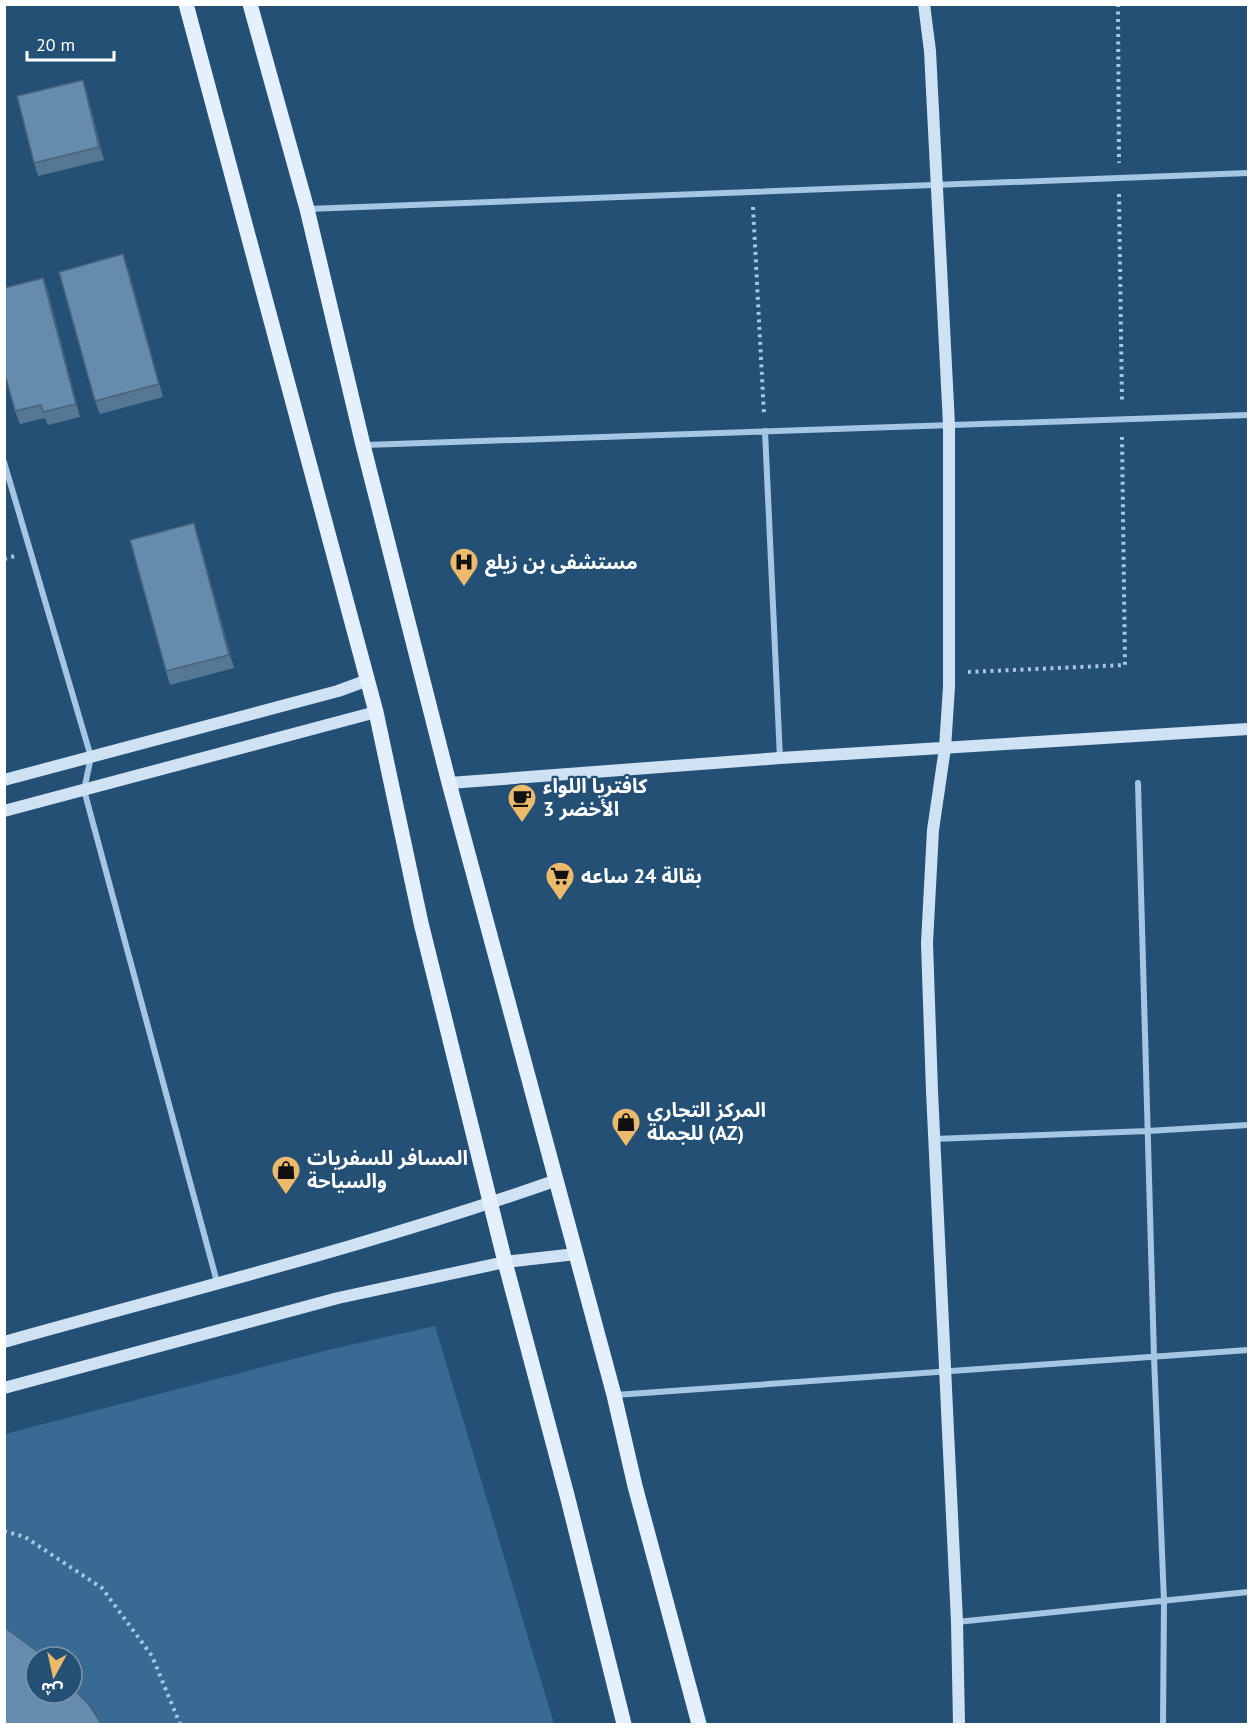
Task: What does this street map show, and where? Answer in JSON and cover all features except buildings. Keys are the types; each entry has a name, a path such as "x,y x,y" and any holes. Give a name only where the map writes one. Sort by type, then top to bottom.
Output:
{"main road":[{"path":"186,4 368,680 421,923 490,1203 568,1499 624,1725"},
{"path":"250,4 307,208 363,445 449,783 557,1180 699,1725"}],"street":[{"path":"924,4 930,51 949,425 949,687 945,748 933,830 927,943 957,1622 959,1725"},
{"path":"307,208 1248,173"},
{"path":"363,445 1248,415"},
{"path":"765,431 780,758"},
{"path":"4,462 91,757 84,790 217,1282"},
{"path":"4,780 338,691 368,680"},
{"path":"4,811 376,712"},
{"path":"449,783 780,758 1248,729"},
{"path":"1138,783 1154,1357 1164,1601 1163,1725"},
{"path":"934,1139 1248,1125"},
{"path":"4,1341 387,1236 557,1180"},
{"path":"4,1388 338,1298 505,1262 576,1254"},
{"path":"614,1395 1248,1350"},
{"path":"957,1622 1248,1592"}],"path":[{"path":"752,192 765,431"},
{"path":"4,1531 25,1537 102,1588 152,1656 180,1725"}],"shaded area":[{"path":"435,1326 554,1724 5,1724 5,1434 328,1350"}],"place":[{"name":"مستشفى بن زيلع","path":"464,588"},
{"name":"كافتريا اللواء الأخضر 3","path":"522,824"},
{"name":"بقالة 24 ساعه","path":"560,902"},
{"name":"المركز التجاري للجملة (AZ)","path":"626,1148"},
{"name":"المسافر للسفريات والسياحة","path":"286,1196"}]}
